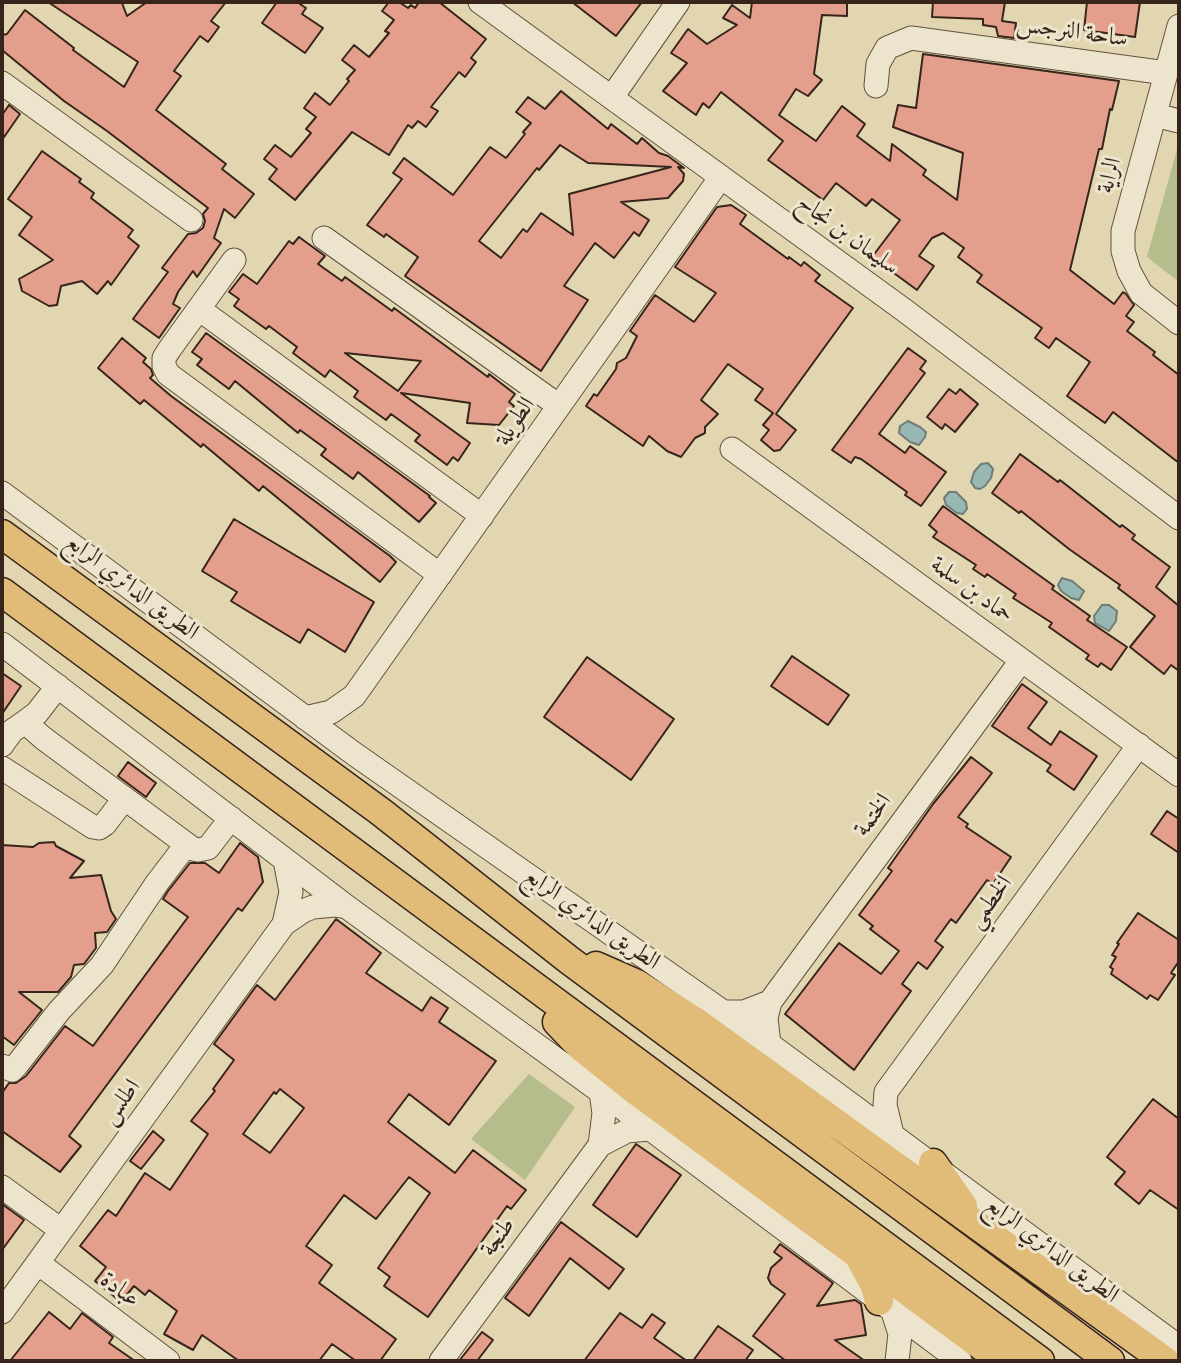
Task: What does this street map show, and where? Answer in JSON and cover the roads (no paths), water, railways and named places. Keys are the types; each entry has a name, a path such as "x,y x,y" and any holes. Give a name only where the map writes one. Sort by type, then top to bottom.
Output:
{"main road":[{"name":"الطريق الدائري الرابع","path":"2,534 381,812 569,960 1110,1361"},
{"path":"2,592 1040,1361"},
{"path":"569,960 616,973 638,984 719,1039 1165,1361"},
{"path":"531,986 562,1027 607,1069 1002,1361"},
{"path":"933,1163 977,1226"},
{"path":"858,1255 886,1307"}],"street":[{"name":"سليمان بن نجاح","path":"480,2 904,310 1179,518"},
{"path":"611,97 678,2"},
{"name":"الراية","path":"1179,26 1123,231 1123,251 1129,271 1141,293 1179,323"},
{"name":"ساحة النرجس","path":"876,86 878,64 887,48 911,38 1166,73"},
{"path":"2,83 191,220"},
{"path":"1155,115 1179,121"},
{"name":"الطويلة","path":"353,753 346,724 354,696 721,177"},
{"path":"324,237 559,406"},
{"path":"234,260 164,358 167,374 440,575"},
{"path":"199,309 482,516"},
{"name":"حماد بن سلمة","path":"732,449 1179,775"},
{"name":"الطريق الدائري الرابع","path":"2,493 353,753 725,1012 1179,1347"},
{"path":"2,644 347,907 601,1092 960,1361"},
{"name":"الختمة","path":"770,1002 1021,661"},
{"path":"2,746 12,731 46,703 58,686"},
{"name":"الطويلة","path":"305,718 331,712 354,696"},
{"path":"25,722 186,845 198,850 208,848 231,818"},
{"name":"الخطمي","path":"886,1092 1139,745"},
{"path":"2,768 93,827 99,828 105,824 124,799"},
{"path":"2,1066 12,1070 16,1066 59,1011 102,965 156,883 186,845"},
{"name":"اطلس","path":"2,1312 284,924 291,892 285,860"},
{"name":"اطلس","path":"284,924 313,907 347,907"},
{"path":"725,1012 744,1012 770,1002"},
{"path":"769,1044 766,1018 770,1002"},
{"path":"600,1145 604,1114 601,1092"},
{"path":"846,1100 874,1097 886,1092"},
{"path":"886,1092 884,1105 892,1134"},
{"path":"600,1145 618,1134 648,1129"},
{"name":"طنجة","path":"441,1361 600,1145"},
{"path":"2,1187 61,1230"},
{"name":"عبادة","path":"38,1263 168,1361"},
{"path":"886,1307 900,1334 897,1361"},
{"path":"904,1361 922,1351 940,1346"}],"water":[{"path":"908,421 926,432 919,445 899,433 900,426"},
{"path":"988,463 993,469 991,478 985,486 975,488 971,482 974,472 981,464"},
{"path":"949,492 956,492 966,502 967,509 963,514 946,505 944,498"},
{"path":"1062,578 1072,581 1084,591 1079,600 1061,591 1058,585"},
{"path":"1102,605 1109,605 1117,611 1116,621 1109,631 1095,623 1094,616"}]}
